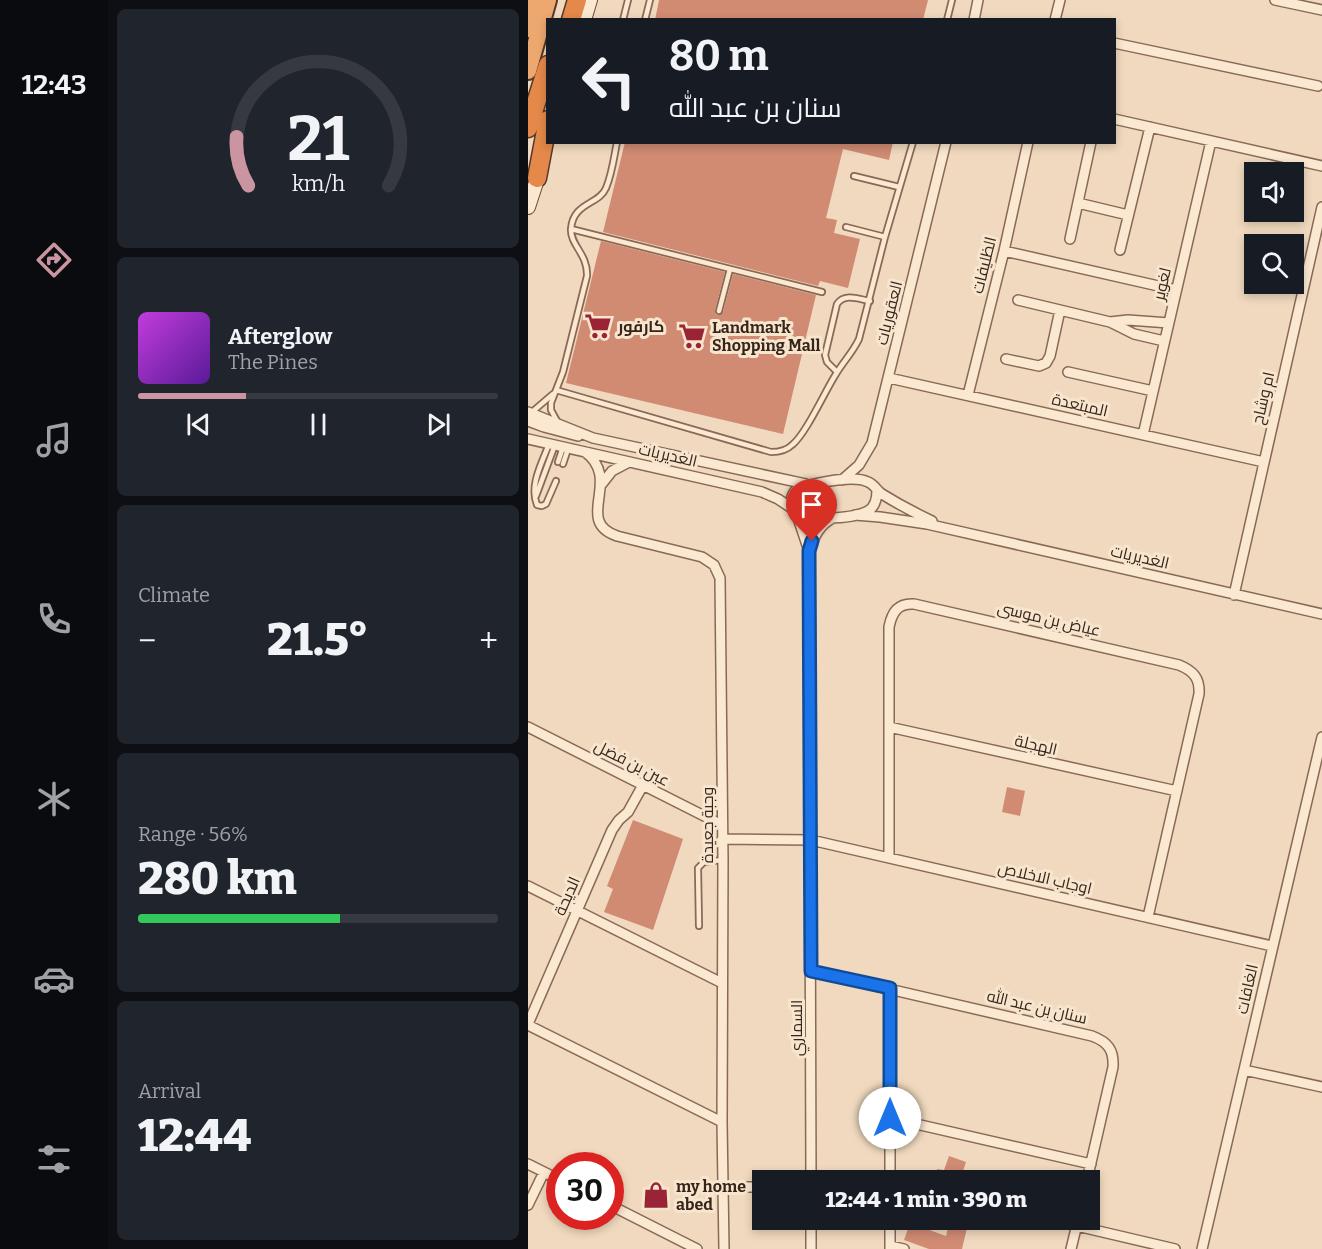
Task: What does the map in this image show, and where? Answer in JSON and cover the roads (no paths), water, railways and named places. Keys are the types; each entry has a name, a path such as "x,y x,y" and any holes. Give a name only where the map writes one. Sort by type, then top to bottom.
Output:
{"highway":[{"path":"528,28 536,0"},
{"path":"528,71 548,0"},
{"path":"562,18 567,0"},
{"path":"572,18 577,0"},
{"path":"528,128 546,71"},
{"path":"537,178 546,131"}],"main road":[{"path":"585,18 590,0"},
{"path":"528,207 547,144"}],"street":[{"path":"974,18 978,0"},
{"path":"1056,18 1060,0"},
{"path":"1275,0 1322,10"},
{"path":"1116,43 1318,86"},
{"path":"1116,119 1322,166"},
{"path":"1120,250 1150,127"},
{"name":"لغوير","path":"1143,435 1211,141"},
{"name":"العقوريات","path":"842,480 859,465 872,444 946,144"},
{"name":"الظليفات","path":"968,395 1028,144"},
{"path":"1070,240 1091,144"},
{"path":"1078,203 1128,215"},
{"name":"ام وشاح","path":"1234,595 1322,207"},
{"path":"1004,251 1176,290"},
{"path":"1018,300 1110,322 1134,334 1164,341"},
{"path":"1006,359 1039,366 1046,363 1050,356 1060,310"},
{"path":"1110,322 1128,320 1169,323"},
{"path":"1068,372 1153,391"},
{"name":"المبتعدة","path":"889,378 1264,462"},
{"name":"الغديريات","path":"529,415 557,423 593,438"},
{"name":"الغديريات","path":"529,415 565,434 811,485 842,480 867,481 905,508 951,530"},
{"name":"الغديريات","path":"530,439 762,492 811,518 855,515 904,520 1322,615"},
{"name":"وجبة جعيدة","path":"585,452 594,460 599,470 597,522 604,531 702,557 718,571 722,586 724,1249"},
{"path":"600,488 612,471 630,462"},
{"path":"794,510 791,497 794,492 798,488 811,485"},
{"path":"855,515 867,512 872,507 877,497 877,490"},
{"name":"السماري","path":"794,510 809,551 811,1170"},
{"name":"السماري","path":"809,551 816,533 826,521 834,517"},
{"name":"عياض بن موسى","path":"889,858 890,627 892,615 897,608 906,604 914,604 1095,645 1188,669 1196,676 1199,694 1148,917"},
{"name":"عين بن فضل","path":"528,727 722,825"},
{"name":"الهجلة","path":"889,727 1177,791"},
{"name":"الغافات","path":"1202,1249 1272,946 1319,764 1322,736"},
{"name":"الديحة","path":"528,1024 615,825 628,812 643,785"},
{"name":"اوجاب الاخلاص","path":"722,839 811,840 1272,946"},
{"path":"528,886 722,983"},
{"name":"سنان بن عبد الله","path":"811,971 1092,1035 1103,1040 1110,1047 1114,1056 1113,1067 1090,1170"},
{"path":"890,988 890,1170"},
{"path":"528,1024 722,1122"},
{"path":"1244,1070 1322,1087"},
{"path":"890,1118 1091,1164"},
{"path":"528,1164 544,1172 528,1205"},
{"path":"723,1187 752,1187"},
{"path":"624,1212 697,1249"},
{"path":"1100,1229 1175,1249"},
{"path":"811,1230 811,1249"},
{"path":"890,1230 890,1247 904,1249"},
{"path":"1071,1249 1076,1230"}],"lane":[{"path":"624,18 628,0"},
{"path":"646,18 650,0"},
{"path":"948,18 952,0"},
{"path":"557,423 551,410 551,403 563,372 587,276 586,262 573,239 571,229 576,214 582,207 606,189 617,144"},
{"path":"556,390 764,450 778,452 785,450 796,441 837,372 856,346 912,144"},
{"path":"854,176 899,187"},
{"path":"846,227 885,237"},
{"path":"571,229 822,292"},
{"path":"719,311 730,269"},
{"path":"837,372 827,362 825,355 837,304 848,297 870,301"},
{"path":"529,415 545,403 556,390"},
{"path":"559,446 561,463"},
{"path":"555,481 546,504 537,505 535,483 559,446"},
{"path":"699,926 698,868 704,862 723,860"}],"place":[{"name":"كارفور","path":"598,326"},
{"name":"Landmark Shopping Mall","path":"692,336"},
{"name":"my home abed","path":"656,1195"}]}
